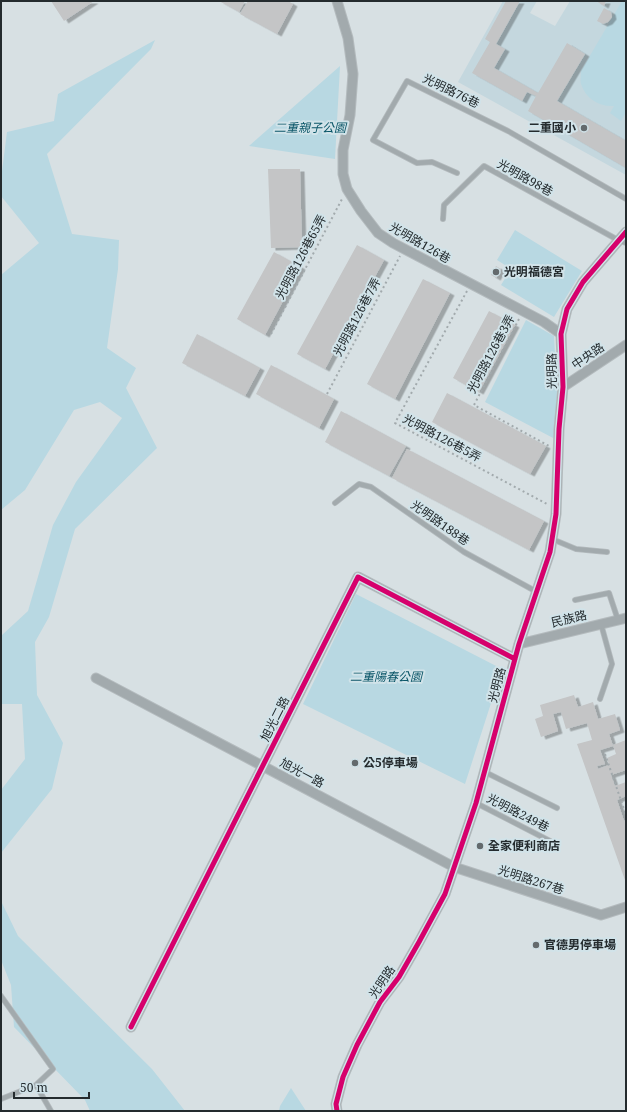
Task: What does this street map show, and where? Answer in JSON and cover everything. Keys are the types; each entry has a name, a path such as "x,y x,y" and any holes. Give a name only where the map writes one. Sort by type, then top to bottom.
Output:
{"street":[{"name":"光明路126巷","path":"337,1 348,38 353,74 350,115 343,150 343,174 347,189 361,211 378,232 403,249 544,322 561,334"},
{"name":"光明路","path":"337,1111 336,1104 343,1077 357,1046 380,1002 399,976 445,894 476,803 514,659 550,552 556,509 563,387 561,334 566,309 583,282 622,241 626,232"},
{"name":"中央路","path":"563,387 626,345"},
{"name":"旭光二路","path":"131,1027 358,577 514,659"},
{"name":"民族路","path":"519,644 622,619"},
{"name":"旭光一路","path":"96,678 454,867"},
{"name":"光明路267巷","path":"454,867 601,915 626,907"}],"lane":[{"name":"光明路76巷","path":"457,173 432,162 417,163 373,140 407,80 508,130 626,199"},
{"name":"光明路98巷","path":"443,219 444,205 484,166 622,241"},
{"name":"光明路188巷","path":"335,503 359,484 371,487 464,552 537,592"},
{"path":"552,539 576,549 607,552"},
{"path":"575,600 609,593 622,619"},
{"path":"600,699 612,664 601,624"},
{"path":"484,772 557,808"},
{"name":"光明路249巷","path":"476,803 550,841"},
{"path":"1,996 53,1069 36,1085 1,1099"},
{"path":"36,1085 51,1111"}],"path":[{"path":"605,754 626,815"}],"shaded area":[{"name":"二重國小","path":"503,1 537,1 530,13 555,26 570,1 626,1 626,175 458,82"}],"green space":[{"path":"622,1 626,1 626,112 621,121 610,113 614,106 598,103 586,94 581,84 581,71"},
{"path":"155,40 151,49 47,154 72,234 119,240 118,269 107,348 136,368 126,388 157,448 75,529 49,617 35,642 37,695 63,743 52,789 1,853 1,790 25,759 22,704 1,704 2,635 28,611 53,525 76,482 122,418 100,402 74,410 25,490 1,510 1,275 39,243 1,196 1,179 7,132 54,121 58,94"},
{"name":"二重親子公園","path":"340,66 335,159 249,146"},
{"path":"515,230 582,271 554,317 501,285 511,269 497,260"},
{"path":"526,320 554,336 557,391 555,439 485,402"},
{"name":"二重陽春公園","path":"356,594 502,669 465,784 303,704"},
{"path":"1,901 18,936 152,1069 185,1111 90,1111 85,1100 14,1027 11,985 1,960"},
{"path":"291,1088 306,1111 279,1111 280,1106"}],"building":[{"path":"51,1 94,1 64,21"},
{"path":"219,1 245,1 239,12"},
{"path":"248,1 288,1 293,4 277,34 240,14"},
{"path":"506,1 520,1 496,44 505,49 494,68 538,93 567,43 585,54 557,101 626,141 626,168 528,111 536,96 527,92 522,101 472,73 490,42 485,39"},
{"path":"596,1 606,1 604,6"},
{"path":"604,8 611,12 612,17 608,22 603,24 597,21"},
{"path":"268,169 300,169 302,247 271,248"},
{"path":"357,245 384,260 325,369 297,354"},
{"path":"274,252 301,267 265,335 237,319"},
{"name":"光明福德宮","path":"496,266 501,269 496,278 491,275"},
{"path":"423,279 450,293 395,399 367,384"},
{"path":"489,311 515,325 479,392 453,378"},
{"path":"197,334 260,368 245,396 182,363"},
{"path":"271,365 334,399 319,428 256,394"},
{"path":"447,393 546,446 530,474 432,422"},
{"path":"341,411 406,446 389,476 325,442"},
{"path":"407,449 544,521 529,550 392,478"},
{"path":"574,695 578,707 593,702 598,719 615,714 620,730 609,734 613,746 600,750 605,764 597,766 598,769 609,765 607,758 616,754 613,745 626,740 626,770 611,775 615,786 626,782 626,796 617,800 624,821 626,820 626,883 577,744 592,740 587,723 566,729 561,712 553,714 558,731 541,737 535,719 543,716 540,705"}],"cycle path":[{"path":"337,1111 336,1104 343,1077 357,1045 380,1002 399,977 445,894 476,803 519,644 550,552 556,514 559,429 563,387 561,334 567,309 583,282 626,232"},
{"path":"131,1027 358,577 515,659"}],"place":[{"name":"二重國小","path":"584,128"},
{"name":"光明福德宮","path":"496,272"},
{"name":"公5停車場","path":"355,763"},
{"name":"全家便利商店","path":"480,846"},
{"name":"官德男停車場","path":"536,945"}]}
